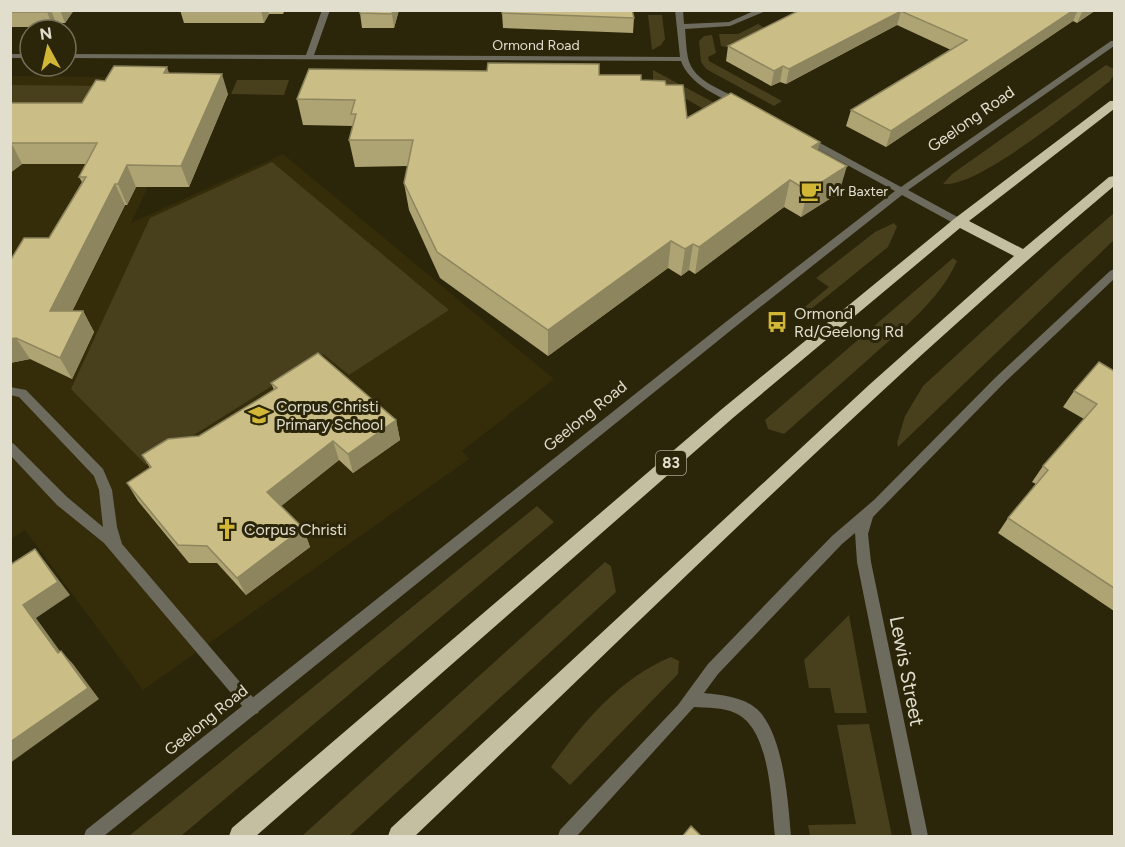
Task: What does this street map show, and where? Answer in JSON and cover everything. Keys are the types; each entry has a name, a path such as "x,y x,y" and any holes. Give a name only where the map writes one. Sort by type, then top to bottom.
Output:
{"highway":[{"name":"83","path":"240,837 729,413 959,222 1114,104"},
{"path":"399,837 866,397 1024,255 1114,180"},
{"path":"959,222 1024,255"}],"street":[{"path":"309,58 326,10"},
{"path":"679,10 684,59 689,70 700,80 748,107"},
{"path":"681,27 730,24 764,10"},
{"name":"Geelong Road","path":"92,837 731,324 901,191 1114,43"},
{"name":"Ormond Road","path":"78,56 684,59"},
{"path":"801,136 959,222"},
{"path":"566,837 692,700 709,674 736,644 837,540 867,515 1000,380 1114,273"},
{"path":"10,391 22,393 99,473 105,488 110,529 117,548"},
{"path":"10,447 68,507 117,548 253,708"},
{"name":"Lewis Street","path":"867,515 861,534 864,562 920,837"},
{"path":"692,700 717,701 736,705 748,712 759,723 772,759 783,837"}],"shaded area":[{"path":"648,15 662,15 665,39 661,45 652,50"},
{"path":"758,24 765,28 726,47 721,46 719,34 738,34"},
{"path":"712,35 716,53 708,57 709,61 782,101 774,106 706,69 701,62 699,41 704,36"},
{"path":"1106,65 1114,69 1114,75 1109,82 1028,143 979,173 959,182 943,184 952,174"},
{"path":"653,70 724,108 714,115 653,80"},
{"name":"Corpus Christi Primary School","path":"11,76 18,76 18,78 199,78 131,223 283,154 554,379 462,451 469,459 143,690 25,530 11,539"},
{"path":"237,80 289,80 284,95 231,94"},
{"path":"11,85 108,86 88,120 11,120"},
{"path":"272,162 449,310 349,375 323,354 146,465 71,389 150,218"},
{"path":"1114,213 1114,240 898,447 897,443 905,416 923,386"},
{"path":"894,223 897,227 888,247 800,318 795,315 829,287 816,278 875,232"},
{"path":"953,258 957,261 940,289 908,324 784,434 768,429 765,420"},
{"path":"537,506 554,522 181,836 129,836"},
{"path":"605,562 611,566 616,592 349,836 302,836"},
{"path":"849,615 867,713 835,713 830,688 809,688 804,660"},
{"path":"671,657 679,661 678,674 570,785 551,767 576,734 619,689 652,666"},
{"path":"869,724 892,836 810,836 808,825 856,824 837,725"}],"building":[{"path":"10,10 48,10 47,12 10,12"},
{"path":"360,10 393,10 392,14 360,13"},
{"path":"503,10 632,10 634,18 502,13"},
{"path":"800,10 1074,10 891,131 851,110 967,40 901,11 789,69 783,66 774,71 728,46"},
{"path":"488,63 599,64 599,75 641,75 641,80 665,81 666,85 683,85 687,118 731,93 820,142 812,147 847,166 808,191 790,180 699,247 693,244 685,249 671,241 548,330 437,252 404,183 413,140 349,140 356,114 351,114 355,100 297,99 309,69 487,71"},
{"path":"114,66 167,67 164,73 222,74 181,166 127,165 118,184 115,184 50,311 83,311 60,358 16,338 10,339 10,261 24,238 49,238 86,177 79,177 97,143 10,143 10,103 82,103 96,80 105,81"},
{"path":"318,353 396,420 348,454 333,441 267,492 303,528 237,578 207,546 178,545 127,483 151,467 142,455 168,439 199,436 277,388 271,383"},
{"path":"1099,362 1114,371 1114,588 1008,518 1048,470 1043,466 1097,404 1074,391"},
{"path":"35,549 58,582 23,605 58,653 61,651 88,688 10,742 10,565"},
{"path":"691,826 702,837 682,837"}],"place":[{"name":"Mr Baxter","path":"811,191"},
{"name":"Ormond Rd/Geelong Rd","path":"777,322"},
{"name":"Corpus Christi Primary School","path":"259,415"},
{"name":"Corpus Christi","path":"227,529"}]}
